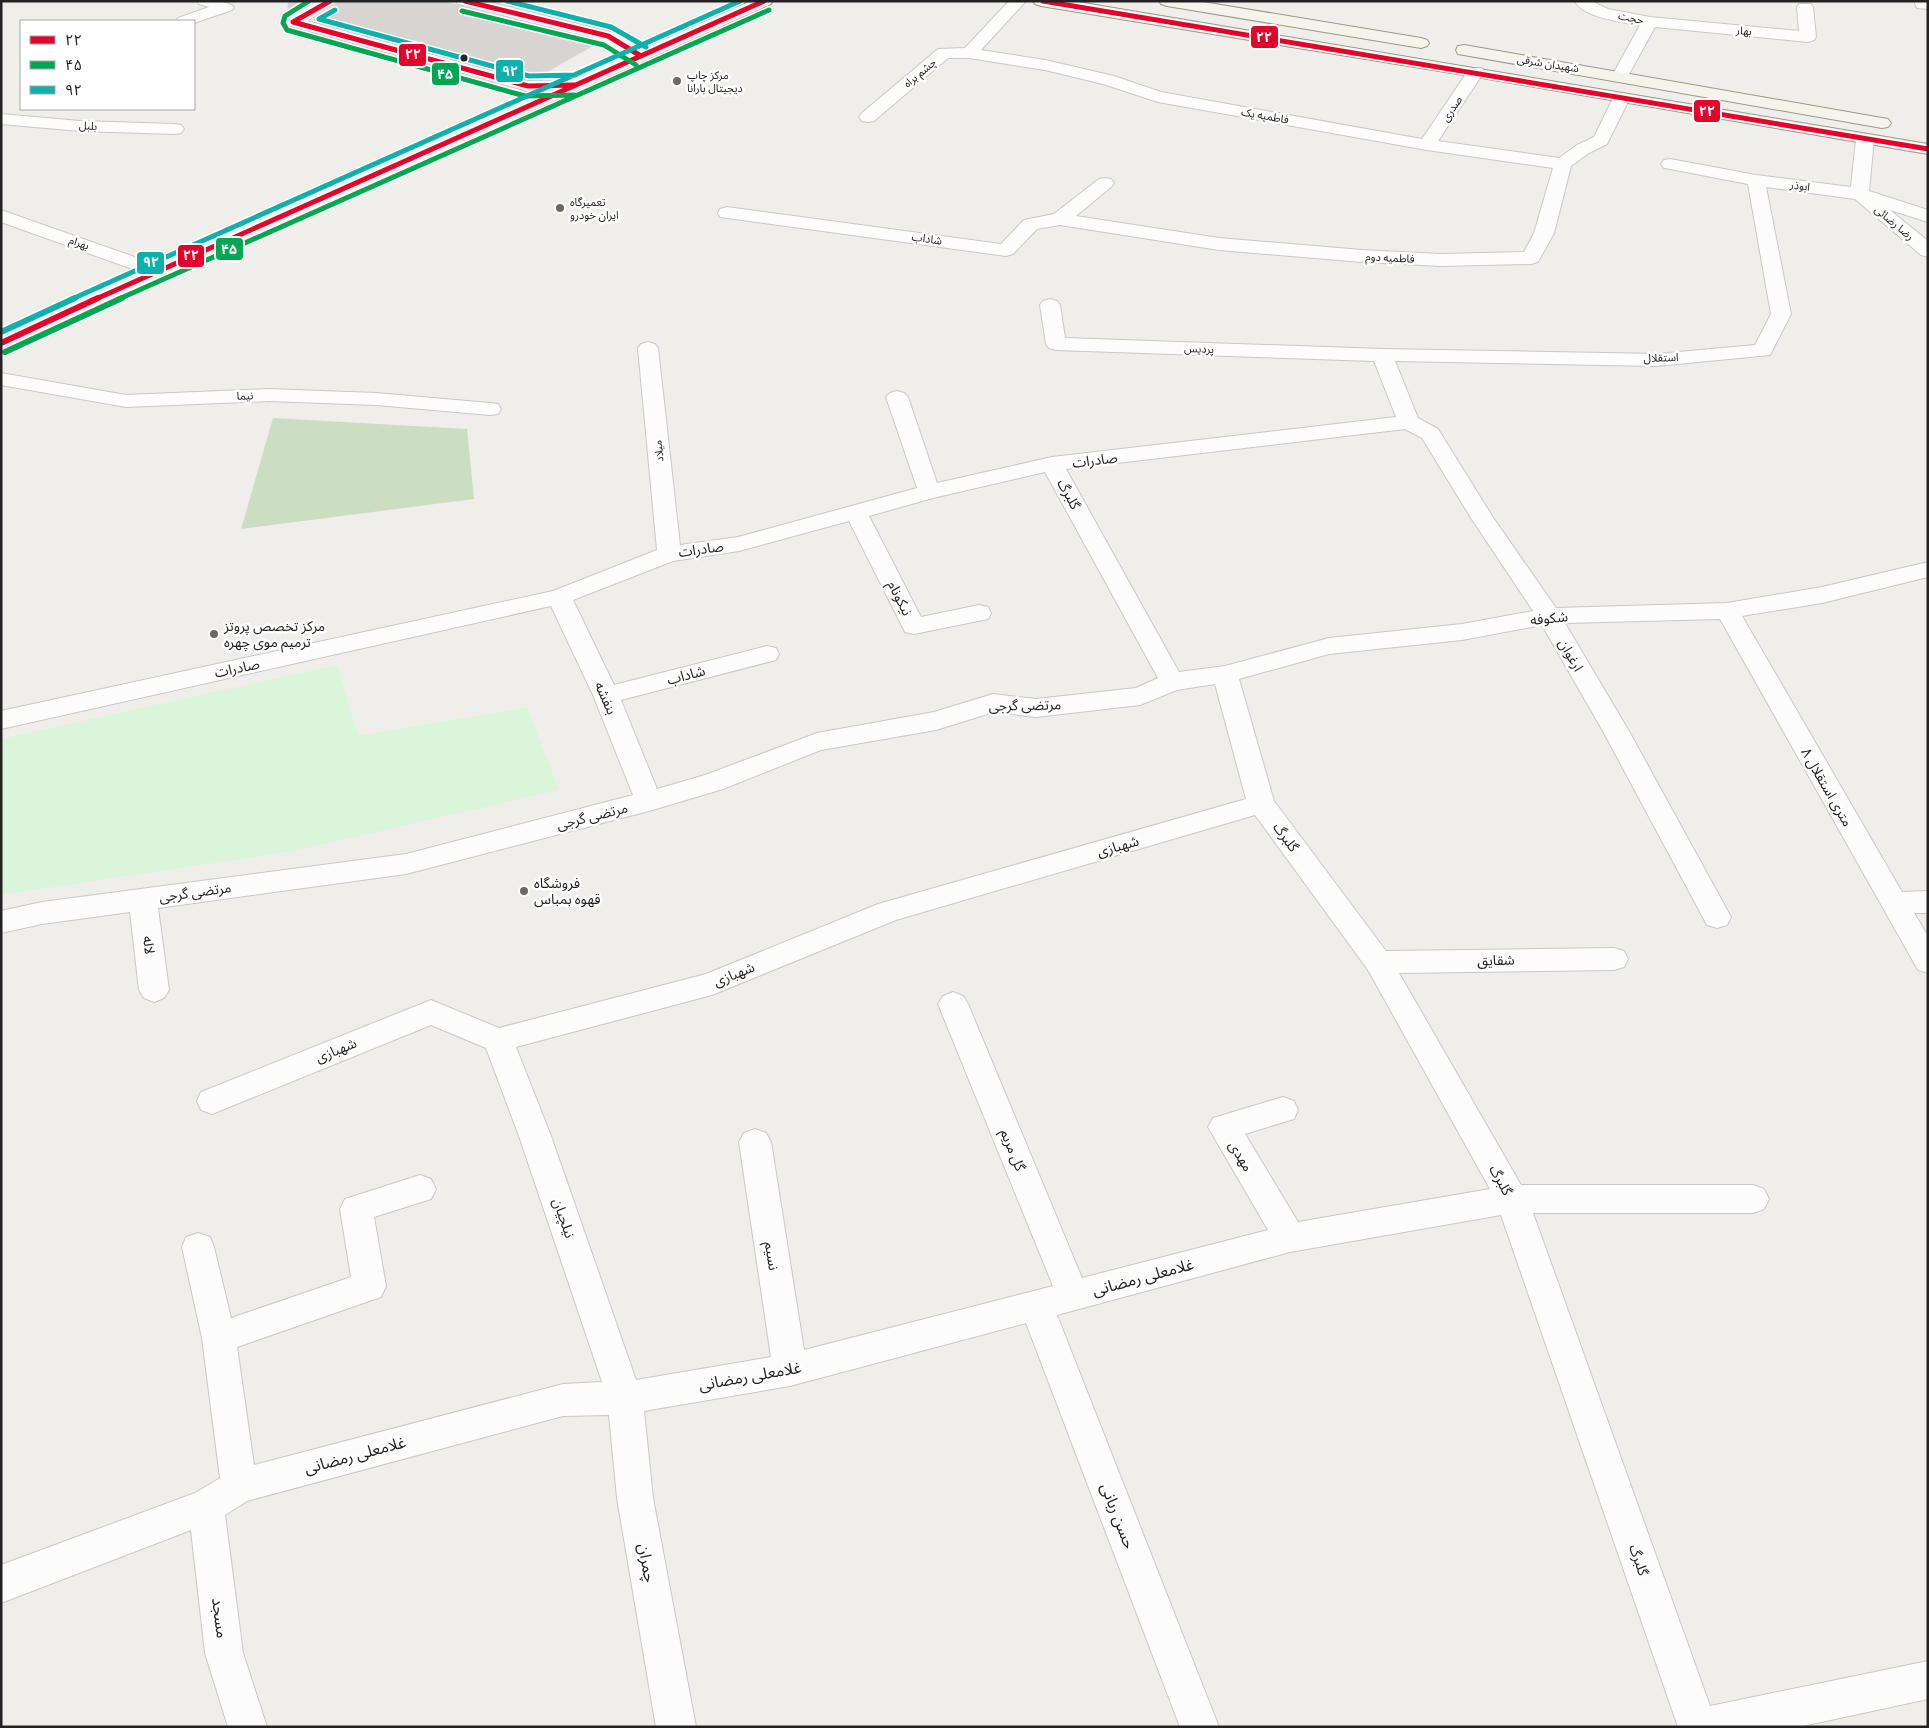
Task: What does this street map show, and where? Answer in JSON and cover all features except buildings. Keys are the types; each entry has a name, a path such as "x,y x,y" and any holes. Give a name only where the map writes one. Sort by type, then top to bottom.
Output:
{"main road":[{"path":"1,343 156,271 765,1"},
{"name":"شهیدان شرقی","path":"1041,1 1476,72 1928,150"},
{"path":"1167,1 1433,45"},
{"name":"شهیدان شرقی","path":"1453,49 1620,76 1899,126"}],"street":[{"path":"187,20 226,6 205,1"},
{"path":"330,1 293,22 528,86 578,85"},
{"path":"464,1 608,36 641,56"},
{"path":"969,53 1018,1"},
{"name":"حجت","path":"1583,1 1584,4 1602,12 1650,22 1620,76"},
{"name":"بهار","path":"1650,22 1808,37 1804,7"},
{"name":"چشم براه","path":"868,117 944,53 969,53"},
{"name":"فاطمیه یک","path":"969,53 1046,65 1108,80 1158,97 1428,145 1563,164"},
{"name":"صدری","path":"1428,145 1476,72"},
{"path":"1563,164 1583,149 1601,140 1621,98"},
{"name":"بلبل","path":"1,119 80,126 174,129"},
{"path":"1860,194 1865,139"},
{"name":"فاطمیه دوم","path":"1060,219 1219,244 1352,256 1441,260 1531,258 1544,234 1563,164"},
{"name":"ابوذر","path":"1670,164 1756,180 1860,194 1928,216"},
{"name":"استقلال","path":"1382,355 1657,360 1763,351 1781,314 1756,180"},
{"name":"شاداب","path":"727,213 1006,250 1031,224 1060,219 1105,183"},
{"name":"رضا رضائی","path":"1860,194 1928,251"},
{"name":"بهرام","path":"1,216 156,271"},
{"name":"پردیس","path":"1050,305 1056,344 1382,355"},
{"name":"میلاد","path":"648,348 669,554"},
{"path":"1382,355 1409,422"},
{"name":"نیما","path":"1,379 126,401 269,395 376,399 490,408"},
{"path":"897,396 929,492"},
{"name":"صادرات","path":"1,720 559,597 669,554 739,544 929,492 1052,464 1409,422"},
{"name":"ارغوان","path":"1409,422 1430,434 1482,518 1549,616 1717,917"},
{"name":"گلبرگ","path":"1052,464 1172,682"},
{"name":"نیکونام","path":"856,512 914,626 979,613"},
{"name":"شکوفه","path":"1172,682 1225,674 1329,646 1462,632 1549,616 1727,611 1822,595 1928,569"},
{"name":"بنفشه","path":"559,597 606,695 649,801"},
{"name":"۸ متری استقلال","path":"1727,611 1928,962"},
{"name":"شاداب","path":"606,695 767,654"},
{"name":"گلبرگ","path":"1225,674 1261,804 1378,962 1512,1199 1698,1727"},
{"name":"مرتضی گرجی","path":"1,922 42,913 406,864 649,801 714,782 817,742 936,720 993,703 1036,708 1140,696 1172,682"},
{"name":"شهبازی","path":"212,1101 431,1012 498,1040 712,984 888,912 1261,804"},
{"name":"لاله","path":"143,899 154,990"},
{"path":"1894,904 1928,902"},
{"name":"شقایق","path":"1378,962 1614,959"},
{"name":"گل مریم","path":"953,1004 1073,1295"},
{"name":"نیلچیان","path":"498,1040 535,1136 596,1309 624,1398"},
{"name":"مهدی","path":"1283,1110 1224,1127 1290,1238"},
{"name":"نسیم","path":"754,1142 790,1370"},
{"path":"219,1338 369,1286 356,1209 420,1189"},
{"name":"غلامعلی رمضانی","path":"1,1584 206,1507 239,1486 564,1400 624,1398 790,1370 1290,1238 1512,1199 1752,1200"},
{"path":"198,1247 219,1338 239,1486"},
{"name":"حسن ربانی","path":"1036,1304 1200,1727"},
{"name":"چمران","path":"624,1398 635,1498 676,1727"},
{"name":"مسجد","path":"206,1507 224,1653 248,1727"},
{"path":"1705,1727 1928,1680"}],"green space":[{"path":"273,418 467,429 474,499 241,529"},
{"path":"337,665 358,736 527,707 559,790 294,851 1,895 1,739"}],"transit line":[{"name":"۴۵","path":"309,1 285,16 283,23 287,30 525,96 575,95"},
{"name":"۲۲","path":"330,1 293,22 528,86 575,85"},
{"name":"۲۲","path":"465,1 608,36 641,56"},
{"name":"۹۲","path":"507,1 611,27 646,47"},
{"name":"۹۲","path":"1,332 152,262 740,1"},
{"name":"۲۲","path":"1,343 156,271 764,1"},
{"name":"۲۲","path":"1043,1 1928,149"},
{"name":"۹۲","path":"335,10 319,19 529,76 575,75"},
{"name":"۴۵","path":"5,352 160,280 769,10"},
{"name":"۴۵","path":"462,11 604,45 636,65"}],"place":[{"name":"مرکز چاپ دیجیتال بارانا","path":"677,81"},
{"name":"تعمیرگاه ایران خودرو","path":"560,208"},
{"name":"مرکز تخصص پروتز ترمیم موی چهره","path":"214,634"},
{"name":"فروشگاه قهوه بمباس","path":"524,891"}]}
